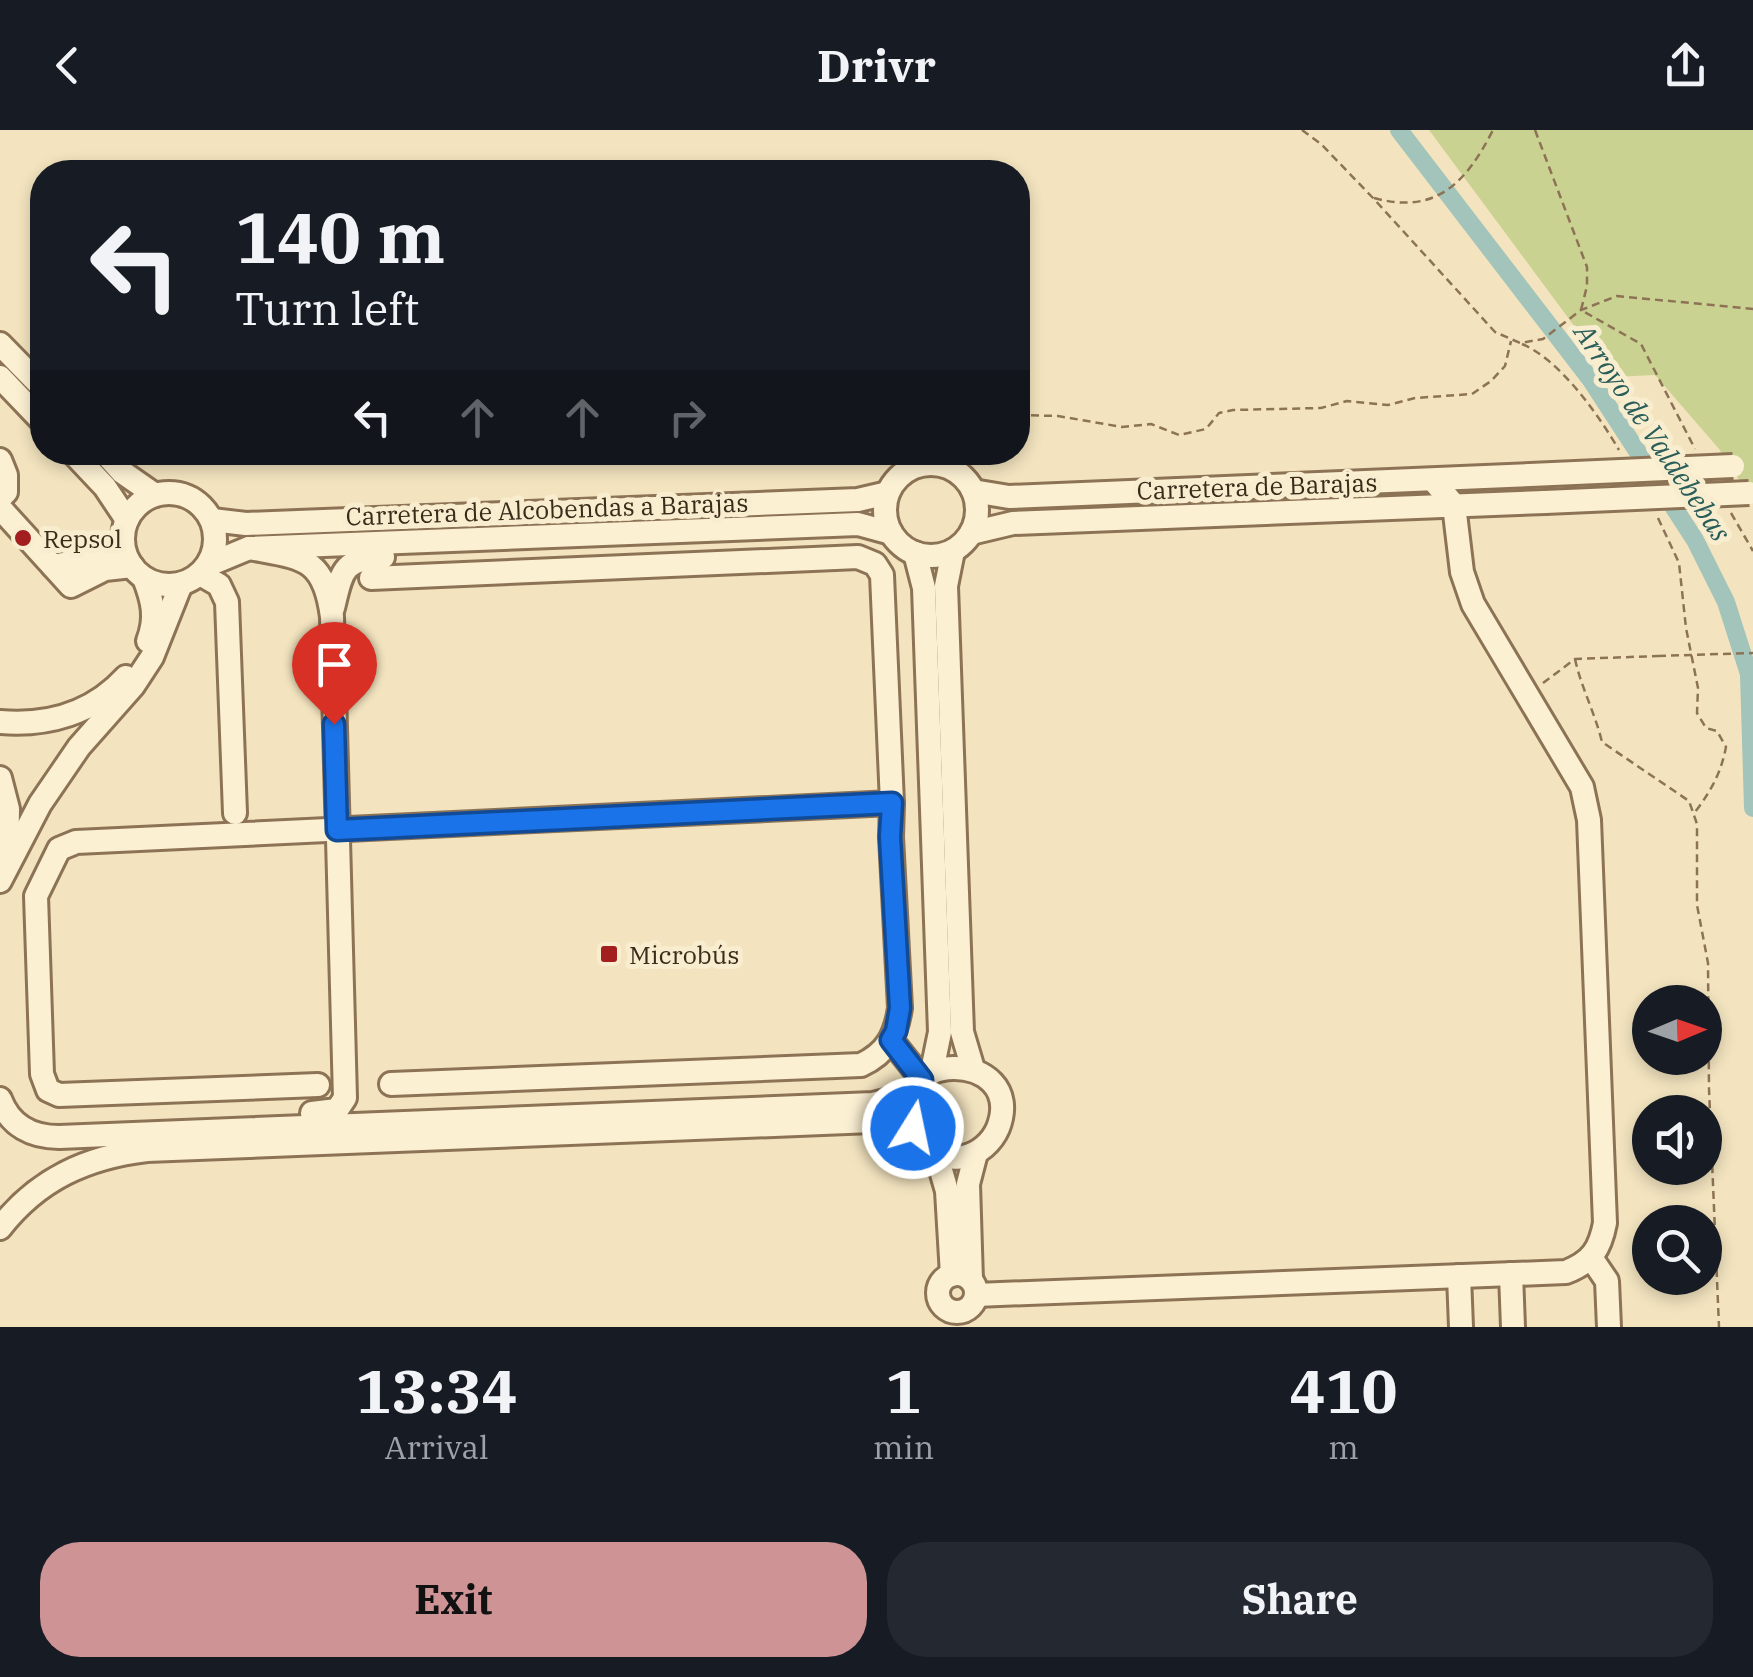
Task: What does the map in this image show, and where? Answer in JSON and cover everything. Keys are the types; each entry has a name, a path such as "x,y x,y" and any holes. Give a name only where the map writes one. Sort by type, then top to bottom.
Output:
{"street":[{"path":"0,344 30,375"},
{"path":"0,376 30,408"},
{"path":"0,460 6,474 6,492 0,498"},
{"path":"0,722 53,720 87,708 123,680 145,650 155,624 152,598 125,553 125,528 105,487 84,465"},
{"path":"116,465 155,495"},
{"path":"920,465 907,470 888,494 886,520 906,548 915,553 941,555 954,551 972,533 977,505 974,491 950,465"},
{"name":"Carretera de Barajas","path":"974,491 1010,497 1743,466"},
{"path":"965,1298 1566,1272 1592,1258 1601,1243 1605,1222 1590,820 1582,787 1473,604 1462,572 1454,506 1433,480"},
{"name":"Carretera de Barajas","path":"972,533 1013,523 1751,493"},
{"path":"3,876 40,804 79,748 142,672 196,574 214,551 216,535 204,508 182,494 155,495 134,509 108,552 93,559 53,566"},
{"name":"Carretera de Alcobendas a Barajas","path":"212,520 246,524 338,521 858,500 888,494"},
{"path":"0,508 71,586 105,569 138,572 168,586 196,574"},
{"name":"Carretera de Alcobendas a Barajas","path":"196,574 249,548 858,524 891,532"},
{"path":"332,616 339,582 356,559 452,553 521,537"},
{"path":"249,548 298,557 316,568 327,587 332,616 346,1098 337,1110 287,1115 267,1128"},
{"path":"954,551 946,586 962,1032 973,1069 995,1089 1001,1118 996,1132 976,1153 968,1184 965,1298"},
{"path":"915,553 924,588 940,1013 937,1056 922,1082 910,1120 917,1136"},
{"path":"371,578 858,557 875,564 882,575 892,803 890,837 900,1008 896,1031 878,1057 861,1065 391,1084"},
{"path":"196,574 218,586 227,602 235,813"},
{"path":"0,778 8,808 3,876"},
{"path":"318,1085 53,1094 44,1084 42,1074 36,896 54,854 76,842 892,803"},
{"path":"891,1040 922,1082"},
{"path":"0,1099 5,1112 18,1126 47,1137 873,1104 952,1066 973,1069"},
{"path":"0,1228 35,1191 67,1170 108,1156 147,1150 872,1121 917,1136 936,1153 949,1157 976,1153"},
{"path":"936,1153 947,1191 965,1298"},
{"path":"1592,1258 1607,1281 1609,1327"},
{"path":"1512,1274 1514,1327"},
{"path":"1459,1276 1461,1327"}],"path":[{"path":"1302,130 1321,144 1373,198 1495,332 1542,352 1567,379 1624,459"},
{"path":"1373,198 1405,204 1436,200 1458,181 1493,130"},
{"path":"1535,130 1587,267 1587,286 1580,310"},
{"path":"1520,343 1543,339 1580,310 1617,296 1753,310"},
{"path":"1580,310 1642,344 1702,462"},
{"path":"1030,416 1058,416 1122,427 1150,424 1180,435 1206,429 1219,414 1233,410 1321,408 1347,401 1388,405 1415,398 1472,394 1505,366 1512,339"},
{"path":"1731,513 1753,551"},
{"path":"1658,518 1679,563 1698,688 1698,714 1706,728 1718,731 1726,747 1713,788 1693,813"},
{"path":"1526,691 1553,679 1575,659 1753,653"},
{"path":"1575,659 1602,742 1689,801 1697,824 1697,905 1708,963 1719,1327"}],"green space":[{"path":"1429,130 1753,130 1753,501 1719,449 1655,375 1612,377"}],"waterway":[{"name":"Arroyo de Valdebebas","path":"1399,130 1591,380 1695,540 1726,602 1749,674 1753,808"}],"place":[{"name":"Repsol","path":"23,538"},
{"name":"Microbús","path":"609,954"}],"route":[{"path":"334,724 337,830 892,803 890,837 900,1008 891,1040 922,1080 912,1094 909,1108 913,1128"}]}
